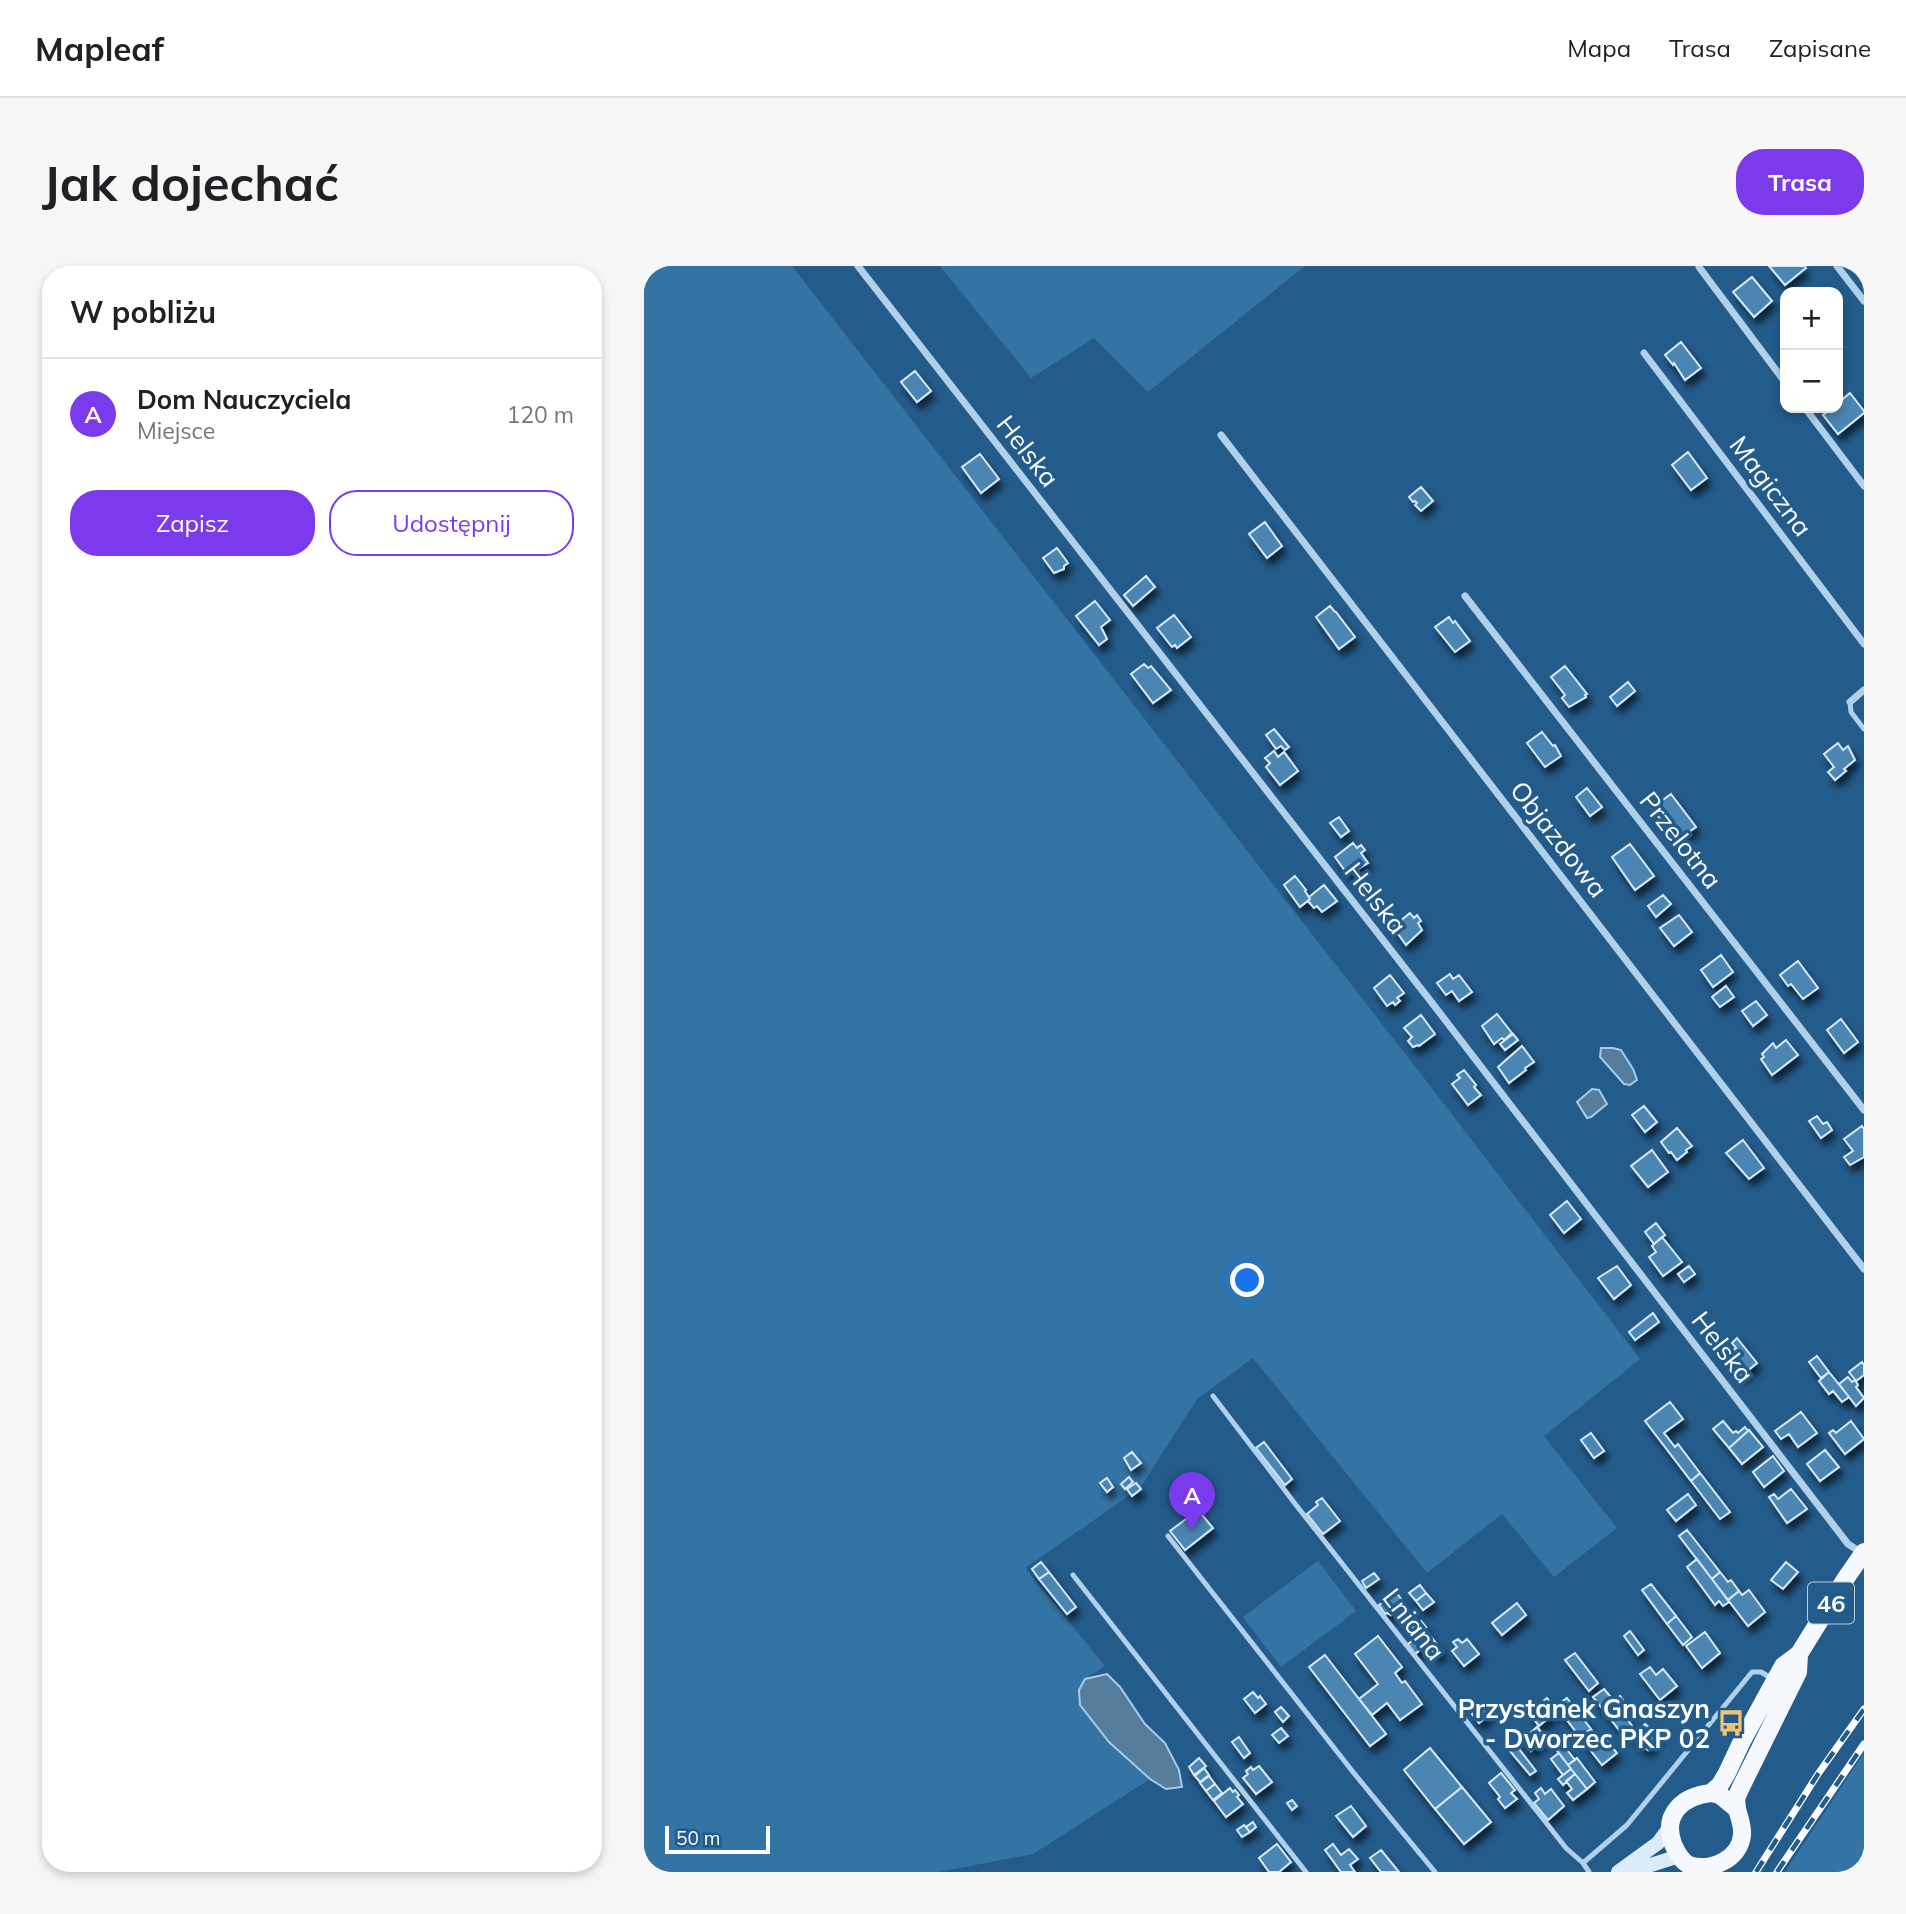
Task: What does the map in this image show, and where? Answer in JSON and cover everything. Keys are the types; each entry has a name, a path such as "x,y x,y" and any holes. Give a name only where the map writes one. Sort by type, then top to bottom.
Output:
{"main road":[{"name":"46","path":"1711,1793 1727,1773 1783,1666 1799,1654 1863,1553"},
{"name":"46","path":"1685,1864 1717,1869 1738,1849 1742,1835 1736,1798 1798,1672 1799,1654"},
{"path":"1685,1864 1674,1848 1669,1828 1672,1815 1688,1798 1711,1793 1720,1795 1737,1809"}],"street":[{"name":"Helska","path":"858,266 1429,999 1845,1540 1863,1553"},
{"path":"1837,266 1864,301"},
{"path":"1699,267 1780,375"},
{"name":"Magiczna","path":"1644,353 1864,644"},
{"path":"1809,413 1864,486"},
{"name":"Objazdowa","path":"1221,435 1864,1269"},
{"name":"Przelotna","path":"1465,596 1864,1110"},
{"path":"1850,702 1864,690"},
{"path":"1618,1872 1658,1843 1669,1828"},
{"path":"1629,1872 1685,1864"}],"lane":[{"path":"1850,702 1851,712 1864,729"},
{"name":"Lniana","path":"1213,1396 1512,1780 1589,1872"},
{"path":"1168,1536 1435,1872"},
{"path":"1073,1575 1306,1872"},
{"path":"1583,1863 1627,1825 1752,1672 1762,1672 1775,1681"}],"shaded area":[{"path":"644,266 792,266 1640,1359 1544,1436 1617,1528 1554,1577 1502,1514 1427,1573 1253,1358 1197,1399 1140,1488 1025,1568 1105,1666 1085,1679 1128,1761 1150,1779 1033,1854 939,1872 644,1872"},
{"path":"940,266 1305,266 1148,392 1094,338 1031,378"},
{"path":"1601,1048 1621,1050 1637,1080 1630,1085 1624,1084 1600,1057"},
{"path":"1592,1089 1599,1090 1607,1104 1587,1118 1577,1102"},
{"path":"1318,1561 1356,1611 1281,1667 1243,1617"},
{"path":"1107,1674 1120,1687 1145,1724 1165,1743 1179,1770 1182,1787 1166,1789 1150,1779 1109,1742 1080,1705 1079,1690 1085,1679"},
{"path":"1864,1753 1864,1872 1785,1872"}],"building":[{"path":"1769,266 1805,266 1806,268 1785,285"},
{"path":"1752,277 1772,301 1754,317 1733,292"},
{"path":"1681,342 1701,368 1685,380 1665,355"},
{"path":"915,371 931,391 917,402 901,382"},
{"path":"1850,393 1864,413 1838,434 1823,415 1843,413 1843,399"},
{"path":"1688,452 1707,478 1691,490 1672,465"},
{"path":"980,454 999,479 981,493 962,467"},
{"path":"1421,487 1433,501 1421,511 1415,505 1417,503 1409,497"},
{"path":"1265,522 1282,546 1267,558 1249,534"},
{"path":"1057,548 1068,563 1064,569 1054,573 1043,558"},
{"path":"1146,576 1155,587 1133,606 1124,595"},
{"path":"1095,601 1110,620 1101,627 1107,639 1099,645 1076,616"},
{"path":"1330,606 1355,637 1339,649 1316,617"},
{"path":"1174,615 1191,637 1177,648 1175,645 1172,647 1157,628"},
{"path":"1449,617 1470,641 1455,652 1435,627"},
{"path":"1144,664 1148,668 1151,666 1171,690 1153,703 1131,674"},
{"path":"1565,666 1587,694 1569,707 1562,698 1565,695 1551,677"},
{"path":"1628,682 1635,691 1617,706 1610,697"},
{"path":"1274,729 1289,747 1285,750 1281,746 1276,749 1266,735"},
{"path":"1542,732 1553,746 1555,745 1561,756 1545,767 1527,743"},
{"path":"1838,743 1843,750 1848,746 1855,760 1835,780 1828,772 1834,767 1824,754"},
{"path":"1274,751 1278,757 1284,752 1298,771 1280,785 1266,767 1270,763 1265,758"},
{"path":"1587,788 1602,807 1590,816 1576,797"},
{"path":"1671,794 1696,827 1676,841 1652,808"},
{"path":"1339,817 1349,831 1341,837 1330,823"},
{"path":"1353,843 1357,848 1361,845 1365,850 1361,853 1368,863 1348,875 1335,857"},
{"path":"1630,844 1654,876 1635,890 1612,857"},
{"path":"1295,876 1310,899 1300,907 1284,885"},
{"path":"1324,885 1337,901 1322,912 1308,901 1309,897"},
{"path":"1663,895 1671,904 1656,917 1648,906"},
{"path":"1410,913 1414,918 1417,915 1422,930 1406,945 1393,927"},
{"path":"1679,915 1692,932 1674,946 1660,928"},
{"path":"1721,955 1733,972 1713,987 1701,970"},
{"path":"1798,961 1818,988 1803,999 1780,975"},
{"path":"1450,974 1453,979 1459,975 1472,992 1459,1001 1452,991 1446,995 1437,983"},
{"path":"1390,975 1404,993 1397,998 1400,1001 1395,1005 1393,1002 1387,1006 1374,988"},
{"path":"1726,986 1734,997 1720,1007 1712,997"},
{"path":"1756,1001 1767,1015 1753,1026 1742,1011"},
{"path":"1497,1014 1512,1033 1494,1044 1482,1026"},
{"path":"1421,1015 1435,1034 1419,1046 1413,1047 1408,1041 1412,1037 1404,1028"},
{"path":"1841,1019 1858,1042 1844,1053 1827,1030"},
{"path":"1513,1034 1518,1040 1505,1050 1500,1044"},
{"path":"1786,1040 1798,1055 1772,1075 1761,1059 1764,1057 1762,1054 1773,1043 1776,1048"},
{"path":"1522,1046 1534,1062 1509,1083 1498,1067"},
{"path":"1464,1070 1481,1095 1468,1105 1452,1084 1460,1078 1457,1075"},
{"path":"1644,1106 1657,1122 1645,1132 1632,1115"},
{"path":"1817,1116 1823,1124 1827,1122 1832,1130 1821,1138 1809,1121"},
{"path":"1862,1126 1864,1157 1850,1165 1844,1157 1853,1151 1844,1139"},
{"path":"1677,1128 1692,1146 1677,1160 1661,1142"},
{"path":"1743,1140 1764,1168 1749,1179 1726,1153"},
{"path":"1652,1150 1668,1172 1648,1187 1631,1166"},
{"path":"1567,1201 1581,1219 1564,1233 1550,1215"},
{"path":"1656,1223 1665,1235 1654,1244 1645,1232"},
{"path":"1662,1237 1682,1262 1663,1276 1649,1257 1656,1252 1652,1246"},
{"path":"1617,1266 1631,1285 1614,1299 1598,1278"},
{"path":"1689,1266 1695,1274 1684,1282 1678,1274"},
{"path":"1653,1313 1659,1322 1635,1340 1629,1332"},
{"path":"1737,1338 1757,1363 1740,1377 1724,1357 1736,1348 1732,1343"},
{"path":"1817,1356 1829,1372 1821,1378 1809,1362"},
{"path":"1862,1362 1864,1375 1856,1381 1849,1372"},
{"path":"1829,1372 1849,1397 1842,1402 1833,1391 1829,1394 1819,1381"},
{"path":"1848,1377 1852,1382 1855,1380 1858,1385 1856,1387 1864,1398 1856,1406 1839,1384"},
{"path":"1670,1402 1683,1419 1664,1433 1675,1447 1678,1444 1700,1473 1691,1481 1645,1421"},
{"path":"1801,1412 1817,1433 1798,1447 1789,1434 1781,1439 1775,1431"},
{"path":"1723,1421 1733,1433 1738,1433 1745,1427 1748,1431 1729,1448 1713,1429"},
{"path":"1851,1421 1864,1439 1845,1454 1829,1433 1833,1430 1836,1433"},
{"path":"1749,1430 1763,1447 1742,1464 1729,1448"},
{"path":"1591,1433 1604,1451 1594,1458 1581,1440"},
{"path":"1264,1442 1292,1479 1285,1485 1256,1448"},
{"path":"1825,1450 1839,1467 1820,1481 1807,1464"},
{"path":"1132,1452 1141,1463 1131,1470 1124,1458"},
{"path":"1773,1456 1784,1471 1764,1487 1753,1472"},
{"path":"1700,1473 1730,1512 1720,1519 1691,1481"},
{"path":"1129,1477 1133,1482 1125,1489 1121,1484"},
{"path":"1107,1478 1113,1487 1107,1492 1100,1483"},
{"path":"1136,1483 1141,1489 1132,1496 1127,1489"},
{"path":"1791,1489 1807,1509 1787,1523 1769,1497 1774,1494 1778,1499"},
{"path":"1688,1494 1696,1505 1676,1521 1667,1510"},
{"path":"1322,1498 1340,1521 1323,1534 1307,1514"},
{"path":"1198,1510 1213,1528 1185,1550 1170,1531"},
{"path":"1687,1530 1720,1572 1712,1579 1679,1536"},
{"path":"1697,1559 1729,1602 1723,1606 1719,1601 1715,1605 1687,1567"},
{"path":"1041,1562 1049,1572 1039,1579 1032,1569"},
{"path":"1786,1562 1798,1572 1783,1589 1771,1580"},
{"path":"1049,1572 1076,1607 1067,1614 1039,1579"},
{"path":"1720,1572 1728,1582 1731,1580 1739,1591 1728,1600 1712,1579"},
{"path":"1374,1573 1379,1579 1366,1588 1362,1581"},
{"path":"1651,1584 1676,1616 1667,1624 1642,1590"},
{"path":"1420,1585 1426,1593 1416,1601 1409,1593"},
{"path":"1749,1590 1765,1612 1748,1626 1728,1600 1739,1591 1742,1595"},
{"path":"1396,1592 1416,1619 1407,1627 1394,1613 1385,1614 1379,1605"},
{"path":"1426,1593 1434,1602 1423,1610 1416,1601"},
{"path":"1517,1603 1526,1615 1502,1635 1492,1623"},
{"path":"1676,1616 1692,1637 1683,1645 1667,1624"},
{"path":"1421,1621 1426,1627 1415,1636 1410,1629"},
{"path":"1426,1630 1443,1652 1436,1657 1428,1644 1415,1654 1408,1644"},
{"path":"1630,1631 1644,1650 1638,1655 1624,1636"},
{"path":"1705,1632 1720,1653 1702,1668 1686,1646"},
{"path":"1378,1636 1402,1667 1395,1673 1402,1683 1405,1681 1422,1704 1400,1720 1387,1703 1372,1715 1359,1699 1378,1684 1355,1654"},
{"path":"1458,1639 1462,1643 1467,1639 1479,1654 1464,1666 1452,1651 1457,1647 1453,1642"},
{"path":"1575,1653 1598,1683 1589,1691 1565,1660"},
{"path":"1325,1655 1386,1734 1370,1746 1309,1667"},
{"path":"1650,1667 1656,1675 1663,1669 1677,1686 1660,1700 1640,1674"},
{"path":"1604,1689 1614,1701 1620,1696 1625,1703 1619,1708 1633,1727 1623,1735 1593,1697"},
{"path":"1253,1692 1266,1704 1255,1713 1244,1699"},
{"path":"1547,1698 1557,1711 1539,1726 1529,1713"},
{"path":"1567,1698 1591,1729 1580,1737 1556,1706"},
{"path":"1483,1704 1491,1713 1479,1723 1472,1714"},
{"path":"1281,1707 1289,1716 1283,1722 1275,1712"},
{"path":"1645,1724 1659,1735 1648,1750 1633,1739 1639,1732 1639,1727 1642,1728"},
{"path":"1537,1727 1546,1738 1531,1751 1522,1740"},
{"path":"1281,1728 1288,1736 1279,1743 1272,1735"},
{"path":"1591,1729 1603,1744 1607,1741 1617,1753 1602,1765 1580,1737"},
{"path":"1239,1737 1250,1753 1244,1758 1232,1742"},
{"path":"1561,1742 1575,1760 1568,1765 1554,1747"},
{"path":"1516,1745 1536,1771 1530,1775 1509,1750"},
{"path":"1430,1748 1462,1787 1435,1809 1404,1770"},
{"path":"1559,1753 1571,1769 1563,1775 1551,1759"},
{"path":"1199,1758 1206,1766 1194,1775 1189,1767"},
{"path":"1577,1758 1595,1782 1587,1789 1568,1765"},
{"path":"1259,1766 1272,1782 1256,1794 1243,1778 1251,1767 1253,1770"},
{"path":"1204,1768 1209,1775 1200,1782 1195,1776"},
{"path":"1571,1769 1575,1774 1563,1785 1558,1779"},
{"path":"1501,1773 1515,1790 1511,1793 1517,1799 1505,1808 1489,1783"},
{"path":"1575,1774 1587,1789 1573,1800 1567,1793 1572,1789 1566,1781"},
{"path":"1209,1776 1215,1784 1206,1791 1200,1783"},
{"path":"1215,1784 1222,1793 1213,1800 1206,1791"},
{"path":"1462,1787 1491,1822 1464,1844 1435,1809"},
{"path":"1230,1788 1233,1792 1235,1790 1243,1804 1226,1817 1214,1801"},
{"path":"1541,1788 1545,1794 1551,1789 1564,1806 1548,1820 1534,1803 1539,1799 1535,1793"},
{"path":"1292,1800 1297,1806 1292,1810 1287,1803"},
{"path":"1351,1806 1366,1826 1353,1837 1336,1816"},
{"path":"1253,1822 1256,1827 1250,1832 1246,1827"},
{"path":"1244,1825 1250,1832 1242,1837 1237,1830"},
{"path":"1277,1844 1291,1862 1279,1872 1269,1872 1259,1858"},
{"path":"1333,1844 1341,1855 1349,1849 1358,1859 1350,1865 1355,1872 1341,1872 1325,1850"},
{"path":"1381,1850 1399,1872 1381,1872 1370,1858"}],"railway":[{"path":"1756,1872 1818,1774 1864,1709"},
{"path":"1777,1872 1864,1744"}],"place":[{"name":"Dom Nauczyciela","path":"1192,1530"},
{"name":"Przystanek Gnaszyn - Dworzec PKP 02","path":"1731,1723"}]}
